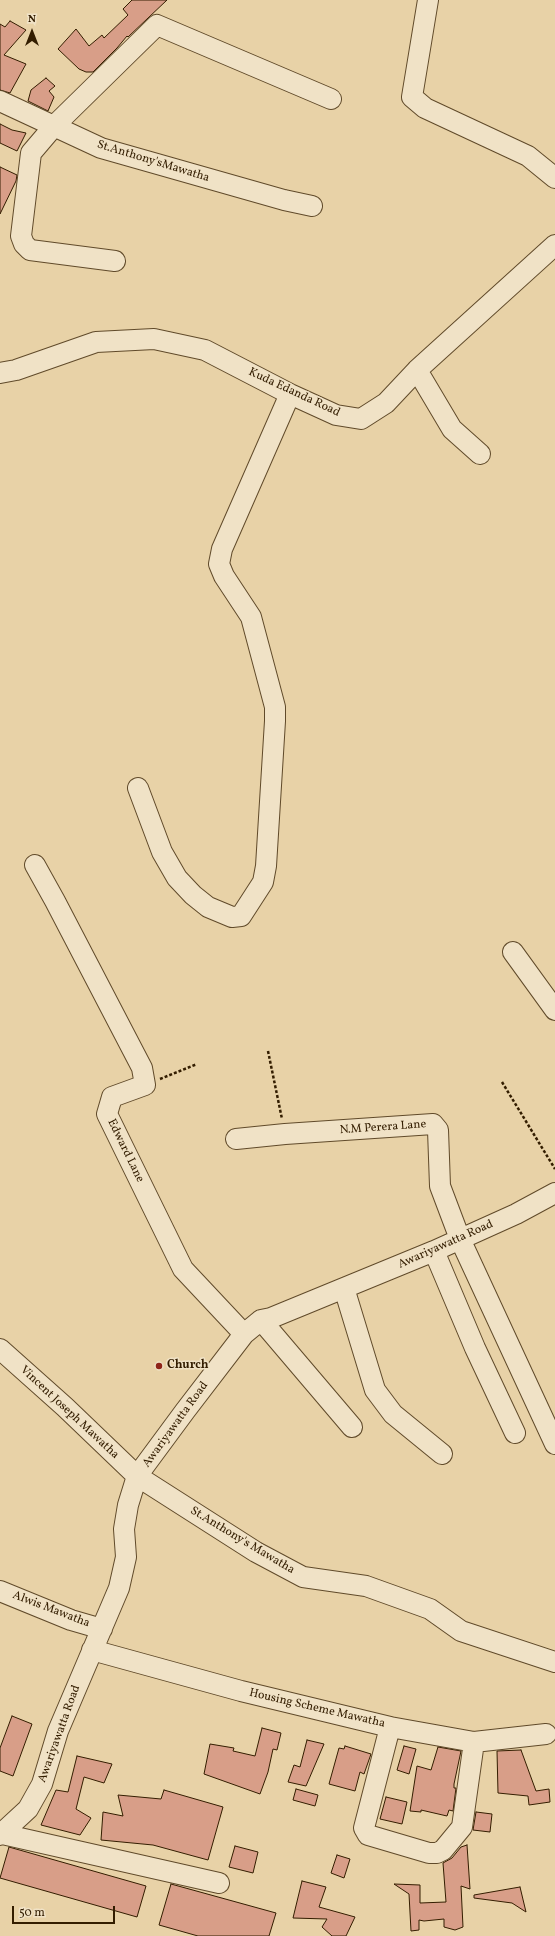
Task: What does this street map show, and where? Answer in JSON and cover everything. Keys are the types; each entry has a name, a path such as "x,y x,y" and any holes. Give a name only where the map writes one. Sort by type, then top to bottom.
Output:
{"street":[{"path":"428,0 412,97 425,108 528,156 555,178"},
{"path":"115,261 30,250 24,244 21,236 31,153 54,126 157,25 331,98"},
{"name":"St.Anthony'sMawatha","path":"0,101 101,148 284,200 312,206"},
{"name":"Kuda Edanda Road","path":"0,373 16,370 96,342 154,338 205,350 290,394 336,415 361,419 386,403 417,370 555,245"},
{"path":"417,370 452,429 480,454"},
{"path":"138,788 162,852 177,878 193,895 208,907 228,915 241,916 263,882 266,866 275,707 251,617 224,576 219,564 222,548 290,394"},
{"path":"35,865 142,1068 145,1085"},
{"path":"513,952 555,1010"},
{"name":"Edward Lane","path":"145,1085 112,1097 107,1114 183,1269 244,1334"},
{"name":"N.M Perera Lane","path":"236,1140 285,1134 433,1124 438,1130 440,1186 460,1240"},
{"name":"Awariyawatta Road","path":"1,1835 28,1808 42,1784 58,1731 119,1588 126,1557 124,1529 128,1505 137,1476 244,1334 261,1320 271,1318 460,1240 555,1193"},
{"path":"460,1240 555,1444"},
{"path":"434,1251 475,1348 515,1433"},
{"path":"344,1288 374,1390 393,1414 442,1454"},
{"path":"261,1320 352,1427"},
{"name":"Vincent Joseph Mawatha","path":"0,1349 65,1407 137,1476"},
{"name":"St.Anthony's Mawatha","path":"137,1476 256,1552 303,1577 366,1586 430,1609 462,1631 555,1662"},
{"name":"Alwis Mawatha","path":"0,1590 71,1620 102,1629"},
{"name":"Housing Scheme Mawatha","path":"92,1650 241,1692 390,1727 474,1742 546,1734"},
{"path":"390,1727 364,1828 368,1835 429,1853 437,1853 443,1850 462,1827 474,1742"},
{"path":"1,1835 219,1883"}],"path":[{"path":"268,1051 285,1134"},
{"path":"145,1085 197,1064"},
{"path":"502,1082 555,1169"}],"building":[{"path":"132,0 167,0 128,37 127,36 93,72 86,72 79,69 58,49 76,29 89,46 102,35 104,38 128,15 123,9"},
{"path":"10,21 26,30 4,55 26,64 10,93 0,90 0,24 5,27"},
{"path":"46,78 55,86 49,91 54,97 48,111 28,101 31,90"},
{"path":"0,124 12,130 26,133 17,151 0,143"},
{"path":"0,167 17,175 16,181 0,214"},
{"path":"12,1716 32,1724 13,1776 0,1771 0,1748"},
{"path":"262,1728 281,1733 277,1750 273,1749 268,1772 260,1794 204,1774 210,1744 234,1748 233,1751 255,1756"},
{"path":"307,1740 324,1744 306,1786 288,1782 294,1765 300,1767"},
{"path":"345,1746 371,1754 364,1774 360,1772 355,1791 329,1784 339,1748 344,1749"},
{"path":"404,1746 416,1749 409,1774 397,1770"},
{"path":"438,1747 461,1751 454,1784 454,1788 456,1788 453,1811 449,1810 447,1816 421,1810 421,1812 410,1811 417,1766 431,1770"},
{"path":"521,1750 536,1791 549,1789 550,1802 529,1805 528,1796 498,1793 497,1751"},
{"path":"77,1756 112,1764 104,1783 84,1777 76,1809 91,1818 80,1835 41,1825 56,1790 68,1792"},
{"path":"296,1789 318,1795 315,1806 293,1800"},
{"path":"164,1790 223,1807 208,1860 153,1845 101,1840 103,1812 123,1816 118,1795 161,1799"},
{"path":"386,1797 407,1802 402,1824 380,1819"},
{"path":"476,1812 492,1814 490,1832 473,1830"},
{"path":"467,1845 470,1889 461,1886 463,1927 455,1930 444,1927 444,1919 419,1920 419,1930 411,1931 409,1894 394,1884 420,1885 420,1903 446,1902 443,1863 452,1858 461,1847"},
{"path":"235,1846 258,1852 253,1873 229,1867"},
{"path":"9,1847 146,1886 137,1917 0,1878"},
{"path":"337,1855 350,1859 344,1878 331,1873"},
{"path":"302,1881 326,1887 319,1907 355,1917 346,1936 332,1936 322,1927 327,1919 293,1918"},
{"path":"171,1884 276,1913 269,1936 198,1936 159,1925"},
{"path":"520,1887 526,1912 512,1903 474,1898 474,1895"}],"place":[{"name":"Church","path":"159,1366"}]}
